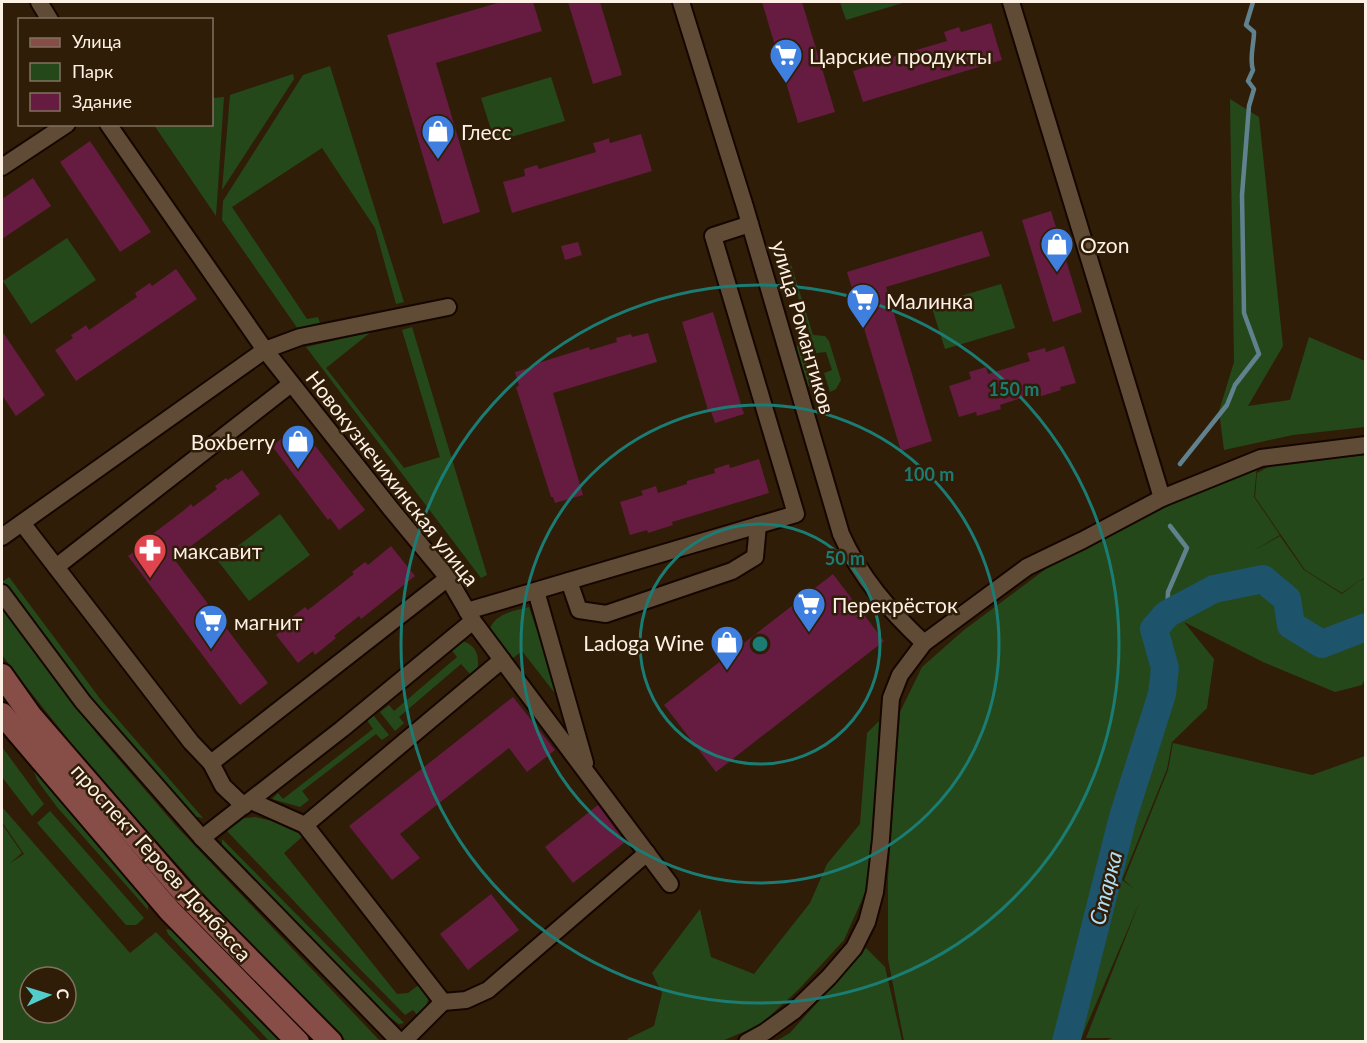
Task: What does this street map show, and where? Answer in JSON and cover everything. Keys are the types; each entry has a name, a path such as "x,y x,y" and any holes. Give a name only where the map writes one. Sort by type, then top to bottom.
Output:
{"street":[{"path":"39,2 49,18"},
{"name":"улица Романтиков","path":"681,2 750,224 841,534 857,568 898,618 924,643"},
{"path":"1011,2 1162,498"},
{"path":"2,167 64,126"},
{"name":"Новокузнечихинская улица","path":"109,126 265,350 448,578 470,616 670,884"},
{"path":"202,838 342,729 470,616 536,591 796,514 713,236 750,224"},
{"path":"2,537 265,350 300,338 448,307"},
{"path":"56,567 291,384"},
{"path":"747,1041 765,1032 794,1011 830,977 854,948 867,922 874,892 881,839 891,698 900,675 924,643 1027,567 1162,498 1261,458 1365,445"},
{"path":"22,523 191,742 211,763 224,786 247,803 305,825 443,1002"},
{"path":"569,581 579,610 606,614 732,571 755,557 758,525"},
{"path":"211,763 448,578"},
{"path":"536,591 589,775"},
{"path":"2,593 83,702 202,838 401,1041 443,1002 466,1000 488,990 647,853"},
{"path":"305,825 502,660"},
{"name":"проспект Героев Донбасса","path":"2,675 31,716 185,894 331,1041"},
{"name":"проспект Героев Донбасса","path":"2,714 170,911 298,1041"}],"green space":[{"path":"840,2 906,2 846,20"},
{"path":"330,66 404,302 396,304 375,228 322,148 232,207 307,319 318,317 320,323 298,329 222,220 223,201 303,75"},
{"path":"293,74 294,79 222,190 230,95"},
{"path":"551,77 565,121 495,142 481,98"},
{"path":"224,97 216,216 155,126 213,126 213,98"},
{"path":"1230,99 1259,117 1283,346 1248,406 1290,400 1309,337 1365,361 1365,427 1293,435 1224,450 1219,411 1234,362"},
{"path":"67,238 96,280 31,324 3,281"},
{"path":"789,258 813,335 825,336 829,341 841,380 836,389 830,392 824,373 832,370 826,352 816,353 786,259"},
{"path":"1001,284 1015,328 945,349 931,305"},
{"path":"412,327 487,575 481,578 306,347 371,332 326,368 404,468 440,457 402,330"},
{"path":"807,336 814,355 804,357 811,377 820,374 826,392 816,392 808,385 796,348 801,339"},
{"path":"1365,455 1365,578 1342,593 1305,570 1255,497 1257,473 1270,466"},
{"path":"1257,466 1254,497 1280,535 1251,552 1280,536 1304,570 1342,594 1365,579 1365,679 1362,685 1335,692 1263,662 1184,622 1214,659 1207,708 1172,742 1167,769 1122,880 1133,888 1124,880 1168,770 1173,743 1312,775 1365,756 1365,1041 1102,1042 1112,1038 1086,1038 1140,901 1080,1041 904,1041 888,959 888,877 900,712 922,667 964,630 1055,562 1123,526"},
{"path":"280,514 310,555 249,601 218,561"},
{"path":"9,577 101,700 203,818 193,816 184,808 97,705 2,582"},
{"path":"529,607 561,701 522,651 512,659 489,632 499,617"},
{"path":"2,609 97,734 177,827 380,1041 346,1041 220,912 91,768 2,655"},
{"path":"460,640 475,650 478,667 470,674 461,664 399,717 404,723 395,731 380,712 389,705 394,711 457,657 450,648"},
{"path":"373,715 389,735 382,740 376,734 302,791 309,800 300,807 272,799 278,793 283,799 373,729 367,720"},
{"path":"879,721 875,834 865,893 844,940 799,989 760,1025 722,1041 630,1042 627,1039 654,1026 662,993 652,973 700,909 711,957 754,974 810,903 827,864 860,824 867,733"},
{"path":"2,747 44,804 32,816 2,777"},
{"path":"33,769 45,779 148,898 148,910 57,807 37,780"},
{"path":"2,807 130,953 156,932 261,1041 2,1041 2,824 22,853 9,864 24,854 2,822"},
{"path":"50,811 144,918 136,925 126,925 37,823"},
{"path":"255,817 294,826 303,836 284,853 397,994 408,993 420,984 429,997 426,1006 418,1016 413,1010 405,1015 226,830 236,819"},
{"path":"222,839 404,1023 399,1024 384,1013 222,848"},
{"path":"166,929 178,932 285,1041 269,1041 168,934"},
{"path":"866,948 885,967 902,1041 776,1041 790,1033"}],"building":[{"path":"501,2 533,2 542,31 436,63 480,212 443,224 387,35"},
{"path":"568,2 600,2 622,75 593,84"},
{"path":"762,2 802,2 835,112 798,123"},
{"path":"991,23 1002,60 863,102 853,71 876,64 874,58 888,54 889,58 947,41 944,32 959,27 961,32"},
{"path":"641,134 652,171 512,213 503,182 525,176 524,169 537,165 539,169 596,152 593,143 609,138 610,143"},
{"path":"90,141 151,232 120,252 60,162"},
{"path":"33,178 51,206 2,239 2,199"},
{"path":"1051,211 1082,312 1053,322 1022,220"},
{"path":"982,231 990,256 886,287 932,441 901,451 847,272"},
{"path":"578,242 582,255 565,260 561,246"},
{"path":"176,269 197,299 76,381 55,350 73,338 71,335 86,325 89,330 137,297 135,293 150,283 152,286"},
{"path":"713,312 744,414 715,423 710,409 708,410 682,322"},
{"path":"2,331 45,395 16,416 2,395"},
{"path":"648,333 657,362 553,393 583,495 555,503 551,497 516,387 519,386 515,372 589,347 590,350 617,342 616,338"},
{"path":"1064,346 1076,383 1035,398 1033,394 1000,405 1001,409 977,416 976,412 959,417 949,386 971,379 969,372 986,367 988,374 1030,361 1027,353 1045,348 1046,352"},
{"path":"299,425 365,510 339,530 330,518 328,520 272,446"},
{"path":"759,459 769,493 672,522 673,525 648,533 647,530 630,535 620,502 643,495 641,491 656,486 658,493 715,473 714,469 729,464 730,468"},
{"path":"242,470 260,494 174,559 268,683 240,705 128,556 148,542 146,539 191,504 193,507 217,489 215,486"},
{"path":"391,546 415,576 361,619 359,616 315,655 313,651 298,663 276,635 293,621 291,618 305,607 308,610 354,574 352,572 365,562 368,565"},
{"path":"833,574 884,641 716,772 664,705"},
{"path":"513,697 555,750 527,772 509,748 400,834 420,858 392,880 349,826"},
{"path":"598,805 625,842 573,883 545,847"},
{"path":"491,894 519,930 468,970 440,934"}],"waterway":[{"path":"1180,464 1227,405 1235,385 1259,354 1244,313 1242,195 1249,106 1254,89 1248,81 1253,70 1254,32 1246,25 1253,2"},
{"path":"1167,614 1168,592 1187,548 1170,526"},
{"name":"Старка","path":"1066,1042 1123,817 1162,694 1165,668 1154,629 1167,614 1214,589 1263,579 1287,599 1291,625 1322,644 1366,627"}],"place":[{"name":"Царские продукты","path":"786,84"},
{"name":"Глесс","path":"438,160"},
{"name":"Ozon","path":"1057,273"},
{"name":"Малинка","path":"863,329"},
{"name":"Boxberry","path":"298,470"},
{"name":"максавит","path":"150,579"},
{"name":"Перекрёсток","path":"809,633"},
{"name":"магнит","path":"211,650"},
{"name":"Ladoga Wine","path":"727,671"}]}
